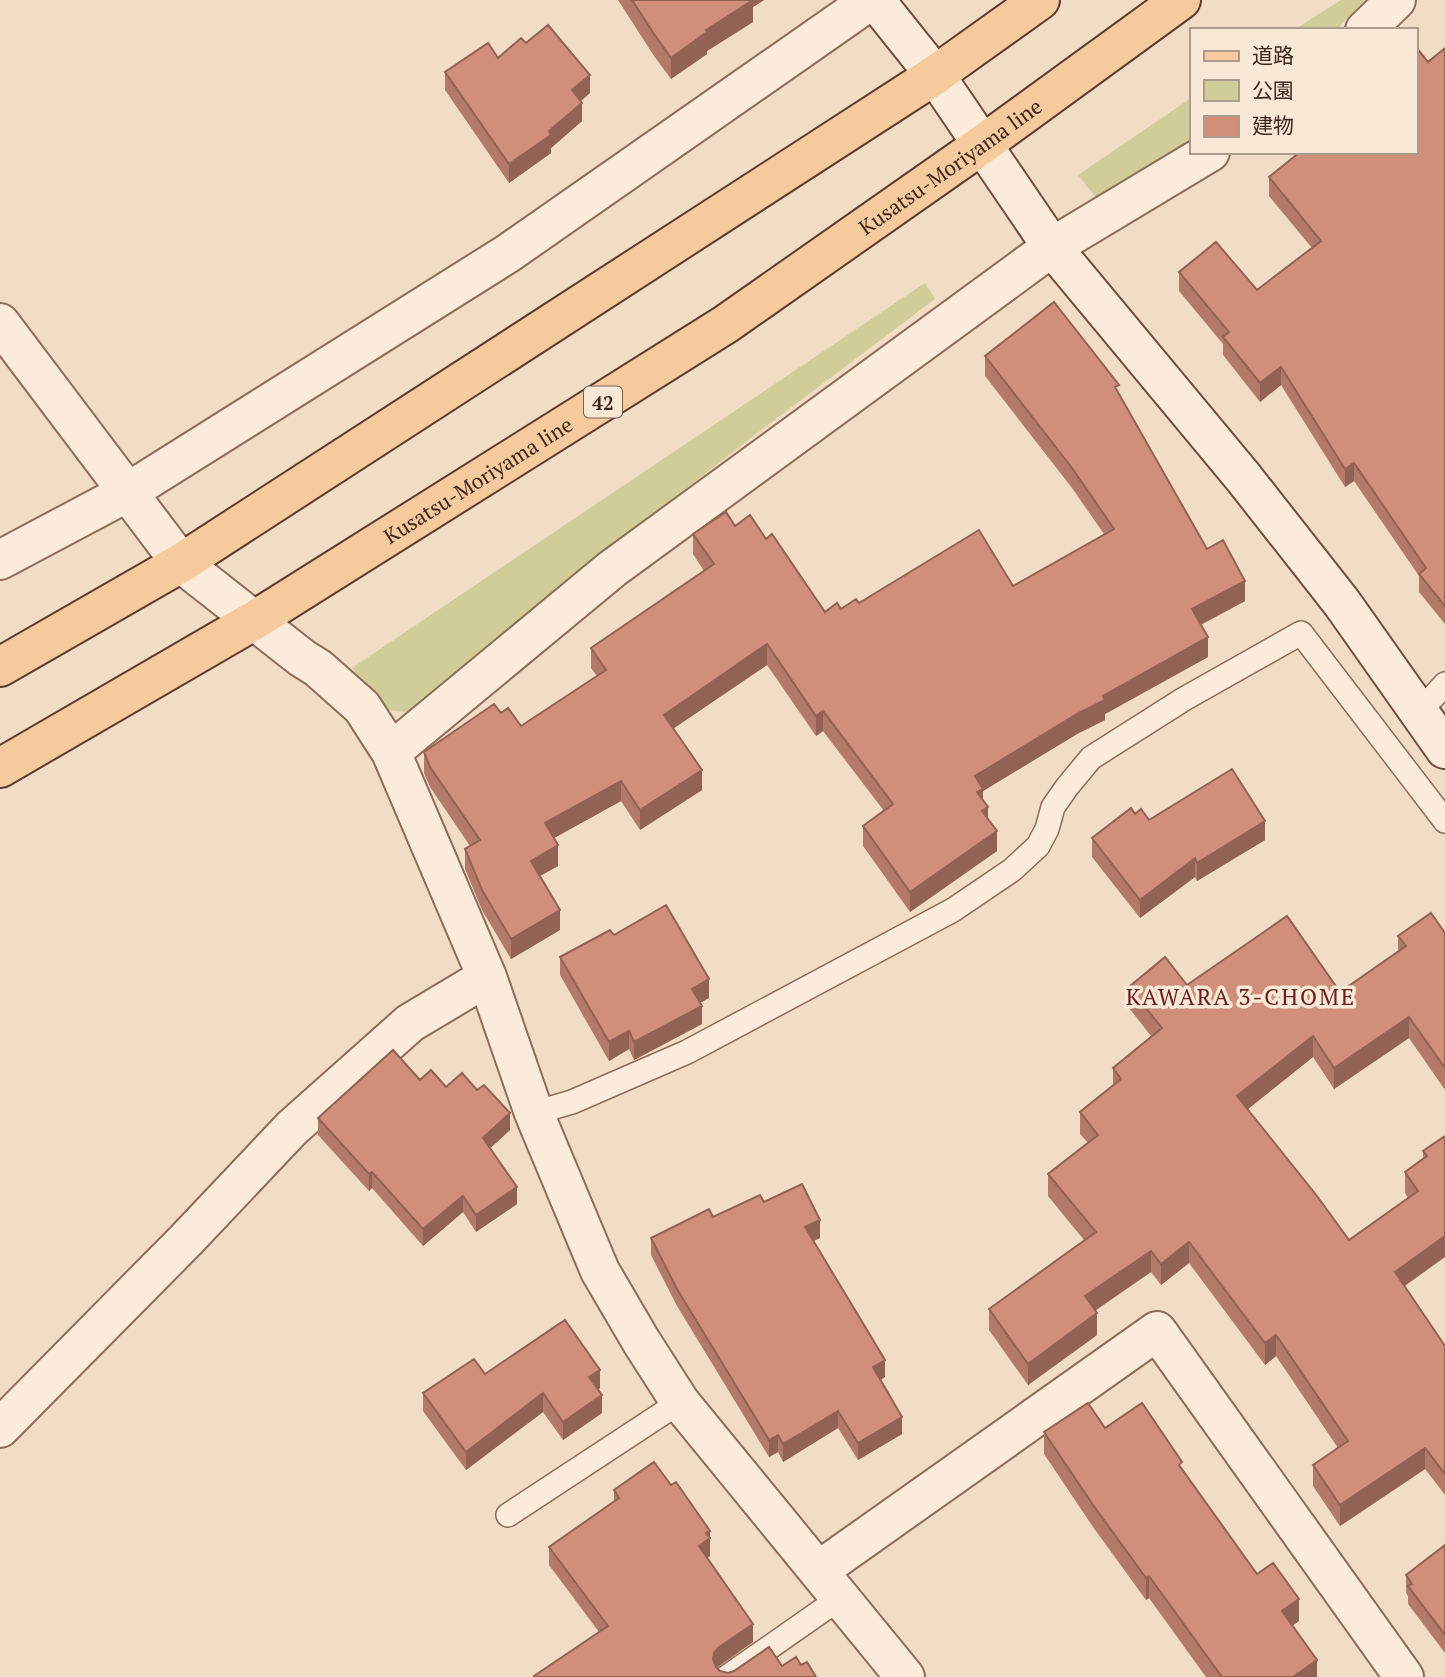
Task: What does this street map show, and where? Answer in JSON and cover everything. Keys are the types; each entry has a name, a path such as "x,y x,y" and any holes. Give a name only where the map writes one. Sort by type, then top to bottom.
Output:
{"main road":[{"path":"0,667 181,563 935,75 1040,0"},
{"name":"Kusatsu-Moriyama line","path":"0,768 255,620 726,324 983,144 1181,0"}],"street":[{"path":"0,560 128,492 507,254 873,0 935,75 1052,247 1243,477 1342,603 1432,697 1445,748"},
{"path":"1367,28 1396,0"},
{"path":"391,752 612,569 1052,247 1207,154"},
{"path":"0,323 181,563 318,668 362,707 391,752 487,976 534,1113 600,1271 680,1402 905,1677"},
{"path":"0,1427 187,1239 292,1128 410,1023 487,976"},
{"path":"829,1585 1157,1331 1404,1677"}],"lane":[{"path":"534,1113 572,1102 687,1052 953,910 1012,870 1038,846 1047,829 1053,807 1091,758 1184,699 1301,633 1445,821"},
{"path":"508,1515 680,1402"},
{"path":"727,1677 829,1585"}],"green space":[{"path":"1341,0 1365,0 1338,28 1297,28"},
{"path":"1190,99 1190,141 1163,160 1097,199 1078,175"},
{"path":"925,283 935,299 601,555 422,706 409,712 386,710 352,668"}],"building":[{"path":"632,0 753,0 706,30 707,32 671,58"},
{"path":"548,25 590,75 572,90 582,103 549,131 551,135 509,164 445,72 488,43 498,58 521,38 526,43"},
{"path":"1417,48 1428,62 1445,48 1445,606 1419,574 1426,568 1354,463 1345,469 1281,367 1260,383 1223,337 1229,332 1179,272 1216,242 1257,290 1321,241 1269,177 1298,154 1417,154"},
{"path":"1054,302 1119,385 1115,387 1207,549 1223,540 1245,581 1192,609 1208,637 1103,696 1105,700 975,776 983,789 977,792 988,807 982,811 997,831 910,892 863,826 893,804 823,711 816,716 767,644 664,715 702,770 640,810 621,781 545,823 558,845 531,861 560,910 511,939 482,890 465,849 480,840 430,767 424,752 494,704 501,713 508,708 521,726 606,670 591,648 714,564 693,534 726,512 735,526 750,515 766,539 772,534 825,612 837,603 841,609 856,599 859,603 979,530 1013,586 1114,529 1072,468 985,356"},
{"path":"1232,769 1265,821 1197,863 1195,858 1140,900 1092,838 1131,808 1135,814 1141,809 1149,820"},
{"path":"666,905 709,979 692,989 702,1006 634,1042 629,1031 609,1042 560,957 610,930 614,935"},
{"path":"1431,913 1445,933 1445,1068 1409,1017 1334,1068 1313,1036 1237,1096 1349,1240 1418,1191 1405,1172 1427,1156 1423,1151 1445,1136 1445,1236 1395,1272 1445,1346 1445,1474 1425,1448 1340,1505 1313,1465 1348,1441 1276,1335 1265,1343 1189,1242 1161,1264 1151,1251 1085,1296 1097,1313 1028,1364 989,1309 1096,1232 1048,1174 1098,1135 1080,1112 1121,1079 1113,1068 1162,1028 1129,987 1165,957 1187,985 1287,916 1340,992 1406,946 1398,936"},
{"path":"393,1050 420,1080 431,1070 446,1087 462,1073 477,1090 484,1085 510,1113 483,1138 517,1187 476,1215 463,1196 423,1229 372,1172 369,1174 318,1118"},
{"path":"802,1184 820,1220 805,1227 885,1360 873,1367 902,1417 858,1443 838,1411 783,1444 778,1435 769,1440 677,1289 651,1238 709,1209 713,1217 760,1195 764,1202"},
{"path":"565,1320 600,1370 589,1377 602,1395 563,1422 543,1393 466,1452 423,1393 474,1359 485,1374"},
{"path":"1088,1403 1105,1428 1142,1403 1182,1462 1179,1465 1257,1574 1273,1563 1299,1599 1282,1611 1317,1660 1293,1677 1222,1677 1149,1576 1146,1578 1044,1432"},
{"path":"654,1462 671,1485 676,1482 710,1531 706,1533 710,1538 699,1546 753,1624 718,1648 713,1659 716,1667 728,1673 734,1671 769,1647 782,1666 796,1657 801,1665 807,1662 816,1677 534,1677 608,1626 549,1547 619,1498 614,1490"},
{"path":"1445,1545 1445,1635 1408,1586 1412,1584 1406,1575"}],"district":[{"name":"KAWARA 3-CHOME","path":"1241,996"}]}
